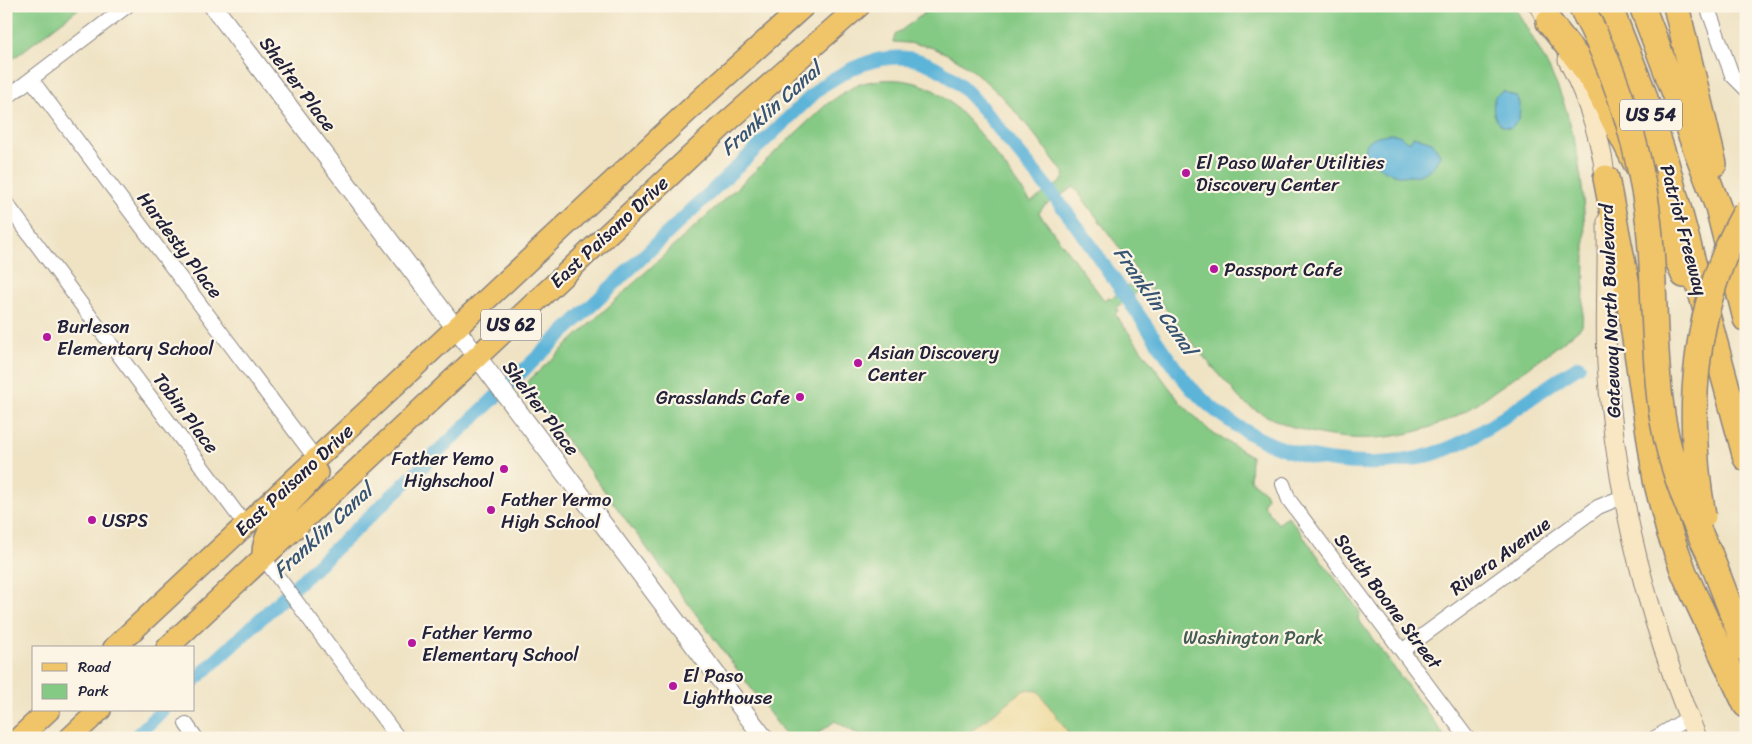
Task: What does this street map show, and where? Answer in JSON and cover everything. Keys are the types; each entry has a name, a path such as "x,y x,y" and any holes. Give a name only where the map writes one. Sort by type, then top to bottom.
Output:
{"highway":[{"path":"1581,6 1614,76 1635,138 1650,233 1660,401 1670,454 1688,510 1710,555 1746,649"},
{"name":"Patriot Freeway","path":"1609,6 1642,89 1666,162 1685,226 1746,458"},
{"name":"Patriot Freeway","path":"1642,6 1718,206 1746,319"},
{"path":"1676,6 1713,155 1718,206"},
{"path":"1544,14 1582,64 1598,89 1644,179 1720,365"},
{"path":"1606,178 1627,285 1656,480 1669,531 1685,575 1746,705"},
{"path":"1710,555 1693,443 1694,383 1700,339 1710,294 1721,262 1746,211"}],"main road":[{"name":"East Paisano Drive","path":"116,646 703,97 804,6"},
{"name":"East Paisano Drive","path":"168,646 726,123 859,6"},
{"name":"Gateway North Boulevard","path":"1544,14 1576,76 1590,114 1606,178 1607,364 1612,415 1625,500 1660,639 1697,738"},
{"path":"263,557 263,544 266,534 313,479 336,440"},
{"path":"19,738 46,712"},
{"path":"70,738 98,712"}],"street":[{"path":"6,98 127,6"},
{"name":"Shelter Place","path":"213,6 476,358 764,738"},
{"path":"1707,6 1732,75 1746,89"},
{"name":"Hardesty Place","path":"31,79 316,459"},
{"name":"Tobin Place","path":"6,203 246,526"},
{"name":"South Boone Street","path":"1283,484 1289,500 1467,738"},
{"name":"Rivera Avenue","path":"1402,651 1598,507 1615,500 1625,500"},
{"path":"263,557 398,738"},
{"path":"1655,738 1688,718"},
{"path":"186,724 196,738"}],"green space":[{"path":"6,6 82,6 6,64"},
{"name":"Washington Park","path":"934,6 1514,6 1545,60 1560,93 1569,121 1581,179 1585,238 1582,326 1554,349 1477,404 1446,421 1421,430 1395,436 1342,437 1290,426 1243,402 1196,348 1150,288 1144,293 1140,290 1117,307 1118,311 1115,314 1180,402 1211,432 1251,456 1250,480 1265,492 1267,497 1263,504 1278,524 1288,516 1360,612 1358,619 1446,738 864,738 835,721 812,738 788,738 525,384 827,104 863,83 879,80 903,80 927,87 941,95 955,107 983,138 1031,202 1061,182 1065,175 1040,141 992,87 956,59 927,46 893,42 895,35","holes":["1074,187 1139,274 1133,278 1134,282 1112,298 1108,297 1104,300 1039,213 1044,206"]}],"sand":[{"path":"1024,690 1038,691 1072,738 970,738 969,733"}],"water":[{"path":"1503,91 1517,97 1520,103 1519,120 1511,128 1505,127 1497,121 1494,112 1495,96"},
{"path":"1391,134 1399,135 1407,141 1411,141 1413,136 1432,142 1440,154 1434,165 1425,172 1415,176 1403,176 1380,168 1364,151 1365,146 1374,138"}],"waterway":[{"name":"Franklin Canal","path":"195,680 400,488 822,86 862,64 873,61 907,58 922,62 936,68 962,87 985,111 1070,217 1180,375 1192,389 1221,415 1254,436 1271,444 1308,456 1340,462 1381,463 1420,458 1452,447 1490,427 1579,366"},
{"name":"Franklin Canal","path":"134,738 161,712"}],"place":[{"name":"El Paso Water Utilities Discovery Center","path":"1186,173"},
{"name":"Passport Cafe","path":"1214,269"},
{"name":"Burleson Elementary School","path":"47,337"},
{"name":"Asian Discovery Center","path":"858,363"},
{"name":"Grasslands Cafe","path":"800,397"},
{"name":"Father Yemo Highschool","path":"504,469"},
{"name":"Father Yermo High School","path":"491,510"},
{"name":"USPS","path":"92,520"},
{"name":"Father Yermo Elementary School","path":"412,643"},
{"name":"El Paso Lighthouse","path":"673,686"}]}
